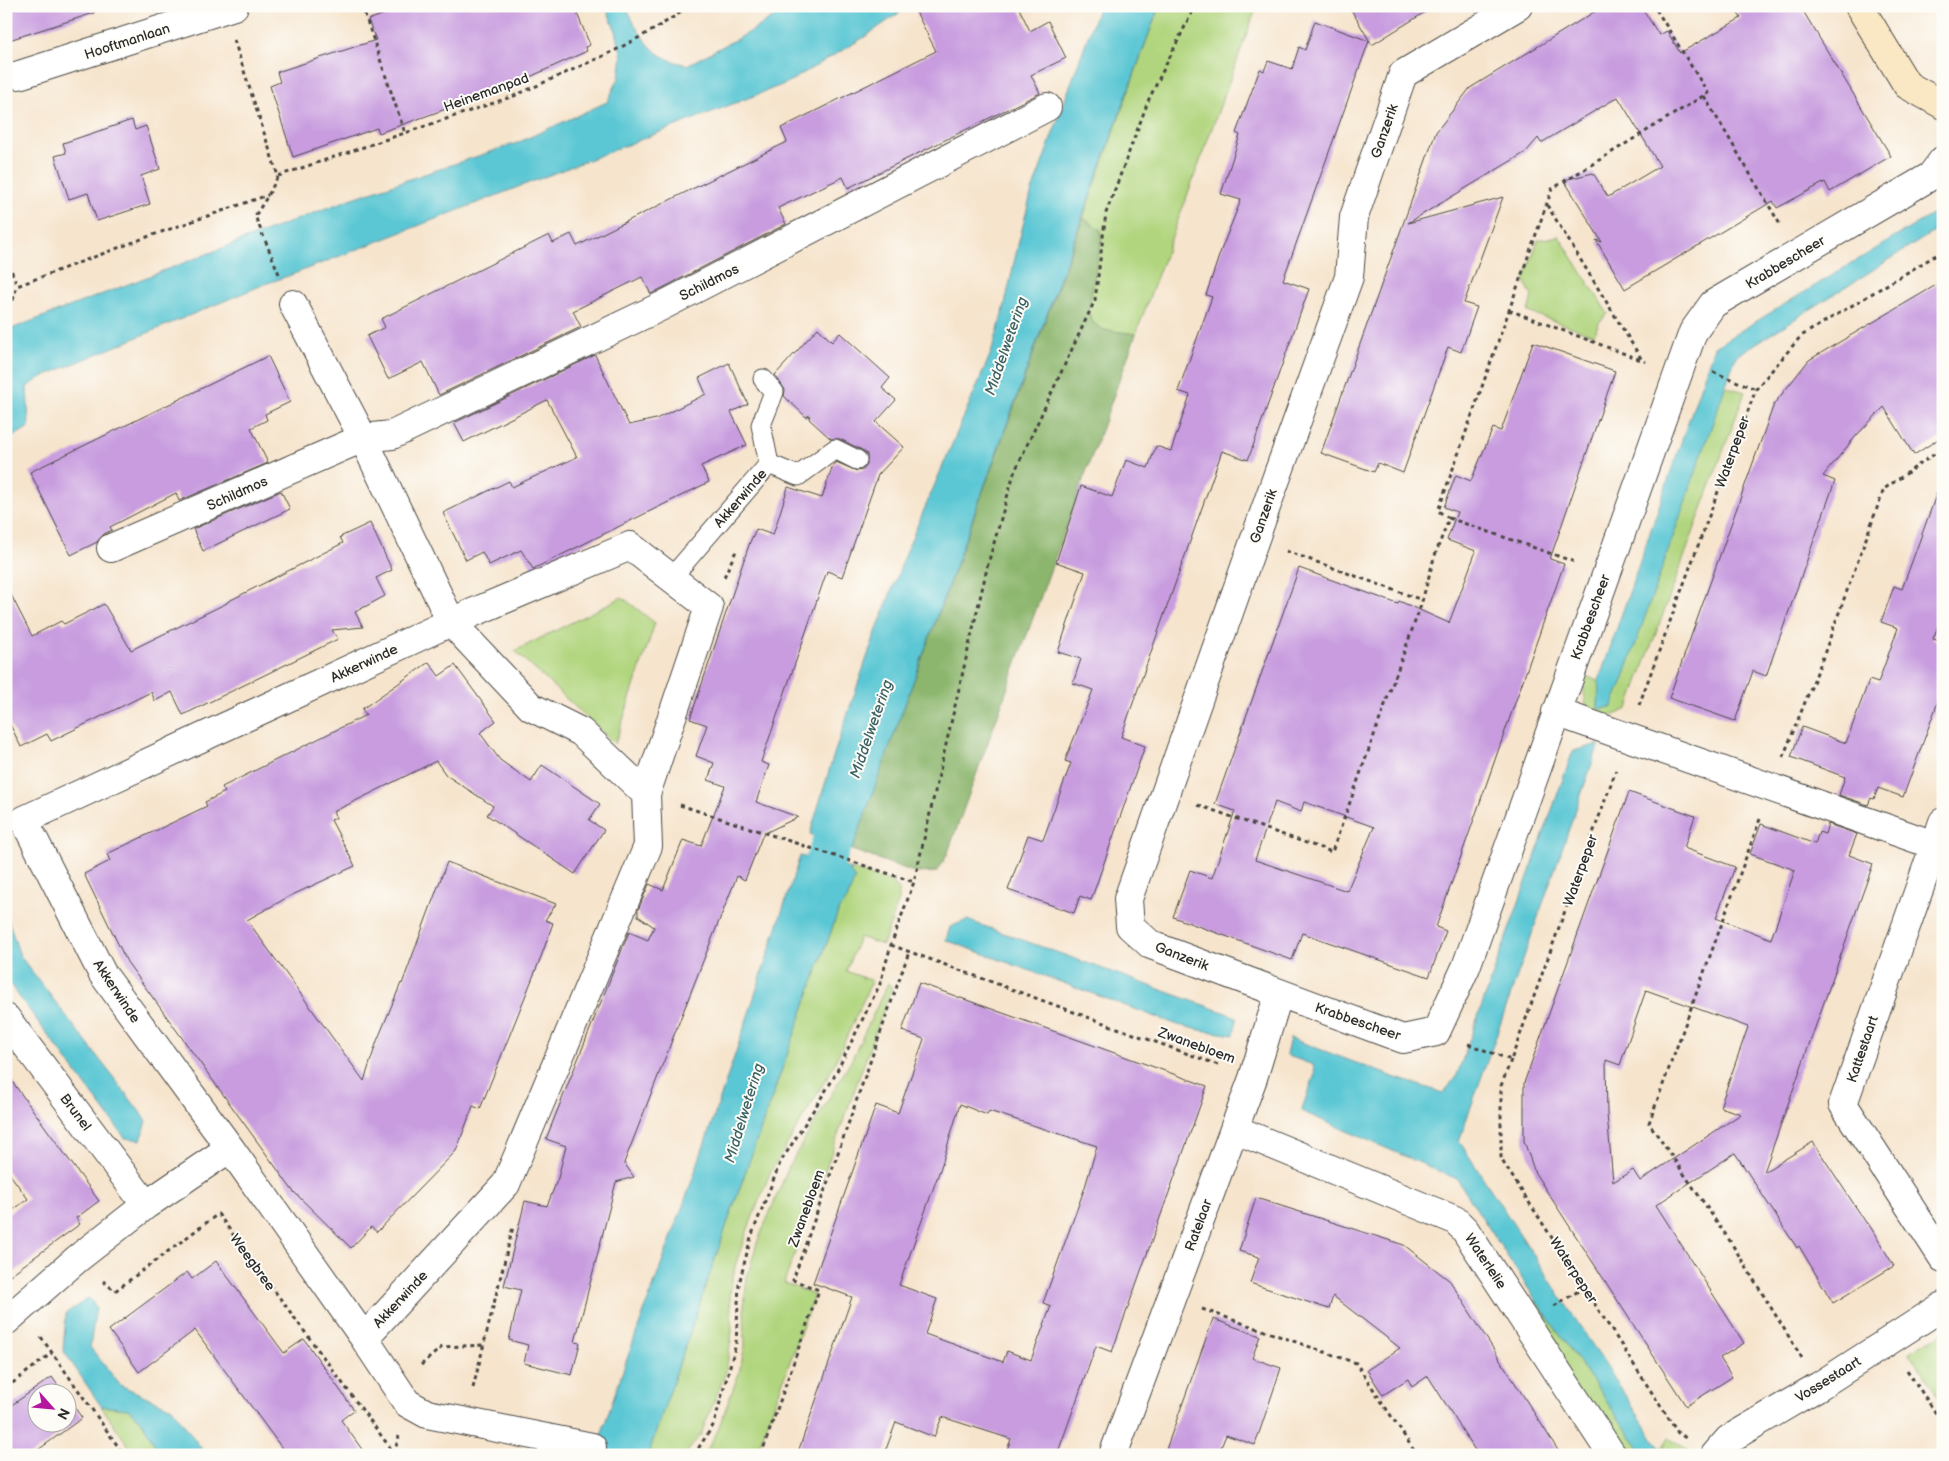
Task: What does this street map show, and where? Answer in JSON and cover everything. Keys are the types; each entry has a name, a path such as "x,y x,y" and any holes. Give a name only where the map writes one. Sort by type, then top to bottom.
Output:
{"street":[{"name":"Ganzerik","path":"1279,993 1151,945 1130,926 1128,899 1349,277 1354,217 1404,74 1518,6"},
{"path":"1859,6 1907,85 1943,105"},
{"name":"Hooftmanlaan","path":"20,75 229,8"},
{"name":"Schildmos","path":"111,548 363,438 392,435 662,306 1048,107"},
{"name":"Krabbescheer","path":"1279,993 1403,1038 1436,1032 1466,967 1693,332 1713,304 1931,176 1943,160"},
{"path":"293,304 363,438 451,622 531,707 580,732 646,794"},
{"name":"Akkerwinde","path":"630,546 672,577 709,607 646,794 648,846 506,1184 364,1338 230,1148 102,973 15,815 451,622 630,546"},
{"path":"1556,712 1771,787 1939,833"},
{"name":"Kattestaart","path":"1939,833 1843,1104 1943,1258"},
{"name":"Ratelaar","path":"1113,1455 1253,1078 1279,993"},
{"name":"Brunel","path":"6,1018 146,1205"},
{"name":"Waterlelie","path":"1234,1129 1455,1220 1465,1230 1612,1455"},
{"path":"12,1316 146,1205 230,1148"},
{"name":"Vossestaart","path":"1715,1455 1729,1440 1819,1386 1943,1306"},
{"path":"364,1338 407,1403 427,1414 465,1420 592,1447"}],"lane":[{"name":"Akkerwinde","path":"763,379 774,392 761,425 769,464"},
{"name":"Akkerwinde","path":"769,464 798,476 835,449 857,460"},
{"name":"Akkerwinde","path":"672,577 769,464"}],"path":[{"path":"362,6 405,133"},
{"name":"Heinemanpad","path":"278,176 514,96 612,52 653,30 691,6"},
{"path":"694,1455 714,1424 736,1344 739,1284 751,1238 780,1163 833,1078 880,984 891,945 914,882 988,564 1014,473 1095,300 1106,213 1149,99 1195,6"},
{"path":"1606,573 1449,518 1438,511 1552,189 1708,93 1654,6"},
{"path":"229,8 278,176 255,216 281,280"},
{"path":"1704,96 1797,255"},
{"path":"17,286 269,194"},
{"path":"1547,204 1642,360"},
{"name":"Waterpeper","path":"1691,1442 1678,1433 1501,1159 1501,1086 1756,389 1801,336 1943,251"},
{"path":"6,256 17,286 13,300 6,304"},
{"path":"1509,310 1642,360 1677,376"},
{"path":"1708,370 1756,389"},
{"path":"1819,1386 1730,1241 1649,1123 1771,787 1820,665 1884,489 1943,448"},
{"path":"1165,794 1332,852 1422,600 1449,518"},
{"path":"1254,540 1422,600"},
{"path":"646,794 914,882"},
{"name":"Zwanebloem","path":"891,945 1253,1078"},
{"name":"Zwanebloem","path":"761,1455 819,1290 792,1280 909,952"},
{"path":"1467,1043 1511,1060"},
{"path":"465,1420 513,1229 506,1184"},
{"name":"Weegbree","path":"91,1249 92,1261 99,1278 115,1291 218,1214 394,1453"},
{"path":"1573,1294 1585,1287"},
{"path":"1171,1298 1356,1363 1415,1454"},
{"path":"12,1316 52,1353 124,1455"},
{"path":"1887,1342 1943,1424"},
{"path":"396,1386 442,1347 484,1345"},
{"path":"6,1388 52,1353"}],"green space":[{"path":"1159,6 1257,6 1136,334 1104,330 1093,323 1088,312 1102,237 1100,230 1083,218"},
{"path":"1083,218 1101,230 1102,237 1088,312 1093,323 1104,330 1136,334 947,855 937,872 917,873 852,850"},
{"path":"1559,236 1608,314 1599,322 1594,335 1528,312 1532,296 1524,280 1538,240"},
{"path":"1725,386 1745,392 1628,709 1609,717 1586,706 1582,676 1599,680 1598,709 1623,680"},
{"path":"622,597 655,623 615,744 515,651"},
{"path":"851,869 893,882 899,890 899,900 883,945 859,937 846,971 872,981 831,1071 770,1173 749,1226 732,1281 730,1294 732,1332 726,1372 701,1434 685,1455 648,1455 728,1221 839,909 847,900"},
{"path":"888,983 892,987 784,1283 814,1295 756,1455 704,1455 717,1432 739,1373 745,1346 744,1305 747,1277 757,1243 790,1164 850,1063"},
{"path":"1537,1302 1644,1455 1618,1455 1524,1307"},
{"path":"1943,1333 1943,1403 1909,1352"},
{"path":"101,1406 128,1409 143,1423 160,1455 135,1455"},
{"path":"1669,1437 1695,1455 1668,1455 1661,1450"}],"water":[{"path":"605,6 626,6 642,37 654,50 668,59 687,65 750,32 792,6 909,6 863,38 787,83 265,284 42,377 27,387 29,427 6,441 6,331 353,198 517,143 607,102 619,78 622,57 616,31"},
{"path":"1099,6 1159,6 852,850 810,834 834,754 873,640 909,545 991,353 1003,313 1031,194"},
{"path":"1943,208 1943,226 1736,356 1623,680 1612,707 1598,709 1599,680 1714,347"},
{"path":"1599,744 1459,1141 1661,1450 1668,1455 1644,1455 1537,1302 1457,1179 1301,1111 1315,1074 1313,1065 1286,1055 1290,1038 1396,1078 1444,1093 1457,1075 1573,751"},
{"path":"800,856 851,869 850,872 855,878 847,900 839,909 728,1221 648,1455 595,1455 629,1353 719,1102"},
{"path":"6,913 20,956 147,1121 141,1140 125,1138 6,979"},
{"path":"967,920 1237,1017 1234,1035 1178,1025 946,940 950,927"},
{"path":"89,1298 96,1307 90,1347 120,1385 172,1408 206,1455 160,1455 143,1423 128,1409 101,1406 63,1350 66,1313"}],"building":[{"path":"6,6 93,6 94,13 6,41"},
{"path":"406,6 574,6 590,45 585,47 587,51 510,86 379,133 377,128 293,157 270,86 280,82 277,72 376,40 368,20"},
{"path":"913,6 1018,6 1030,31 1048,21 1066,58 1031,75 1040,93 848,188 843,177 778,208 786,224 651,294 642,277 573,311 581,327 439,395 423,362 388,379 367,336 385,327 381,319 549,235 553,243 571,234 577,246 787,142 781,128 936,51"},
{"path":"1349,6 1435,6 1372,45"},
{"path":"1604,6 1641,6 1659,35 1667,31 1680,53 1741,18 1733,6 1800,6 1891,156 1830,192 1825,182 1777,208 1773,201 1625,289 1596,240 1602,242 1564,180 1593,173 1608,197 1660,166 1618,97 1541,143 1538,138 1526,152 1408,223 1503,197 1464,303 1477,307 1461,352 1448,347 1403,473 1378,463 1374,472 1321,453 1436,132 1470,88"},
{"path":"1315,21 1369,41 1283,280 1309,289 1248,460 1222,451 1121,737 1145,746 1091,900 1080,896 1074,913 1008,890 1028,835 1043,840 1071,763 1065,761 1093,690 1073,683 1081,659 1058,652 1085,572 1056,562 1081,486 1112,497 1126,460 1148,468 1156,446 1171,451 1190,395 1178,391 1212,297 1206,295 1241,200 1221,194 1240,135 1236,133 1260,69 1264,71 1268,61 1292,69 1299,47 1305,50"},
{"path":"132,120 135,130 146,126 160,169 141,176 150,204 97,221 88,193 69,199 55,156 66,153 63,143"},
{"path":"1943,281 1943,436 1914,455 1884,407 1856,436 1823,476 1835,481 1766,676 1753,671 1735,721 1669,698 1774,404 1809,360"},
{"path":"818,328 832,342 840,333 890,378 882,388 896,400 876,422 904,447 878,475 842,577 827,571 761,762 769,765 756,802 798,817 763,834 745,880 737,876 624,1163 634,1177 616,1182 575,1342 580,1343 572,1375 524,1363 528,1345 509,1340 521,1290 504,1286 525,1201 547,1206 558,1178 566,1146 546,1139 629,932 648,940 654,927 638,916 638,910 649,884 663,890 683,840 701,846 725,786 708,780 714,763 696,756 707,725 690,719 750,542 756,529 773,535 788,487 822,498 833,465 836,462 857,471 863,470 867,465 867,454 840,439 831,439 809,419 810,415 806,417 784,396 785,390 775,375"},
{"path":"1533,342 1615,371 1550,559 1564,564 1436,927 1446,931 1429,977 1302,933 1292,960 1173,917 1190,870 1212,878 1235,811 1215,804 1299,568 1398,604 1399,601 1449,623 1476,551 1447,540 1457,512 1444,507 1456,475 1471,481 1493,428 1501,431","holes":["1275,802 1301,812 1304,802 1374,827 1347,891 1255,860"]},
{"path":"595,355 629,425 656,419 706,394 699,378 729,363 748,404 731,412 747,445 701,466 709,482 533,569 521,550 489,565 482,552 466,560 443,513 509,481 512,487 577,457 547,400 464,442 454,423"},
{"path":"268,356 290,402 265,414 267,420 251,428 268,463 179,501 176,493 110,527 112,530 104,534 97,542 71,555 30,472"},
{"path":"1938,490 1943,491 1943,613 1933,639 1943,642 1943,688 1903,797 1878,788 1874,799 1871,798 1868,805 1839,795 1845,777 1791,757 1802,727 1846,743 1869,680 1878,683 1898,628 1881,622 1894,586 1902,589"},
{"path":"281,491 290,509 203,551 193,529"},
{"path":"370,523 392,570 376,578 385,596 355,612 363,627 332,630 338,639 183,715 172,692 155,701 151,692 51,741 47,734 21,747 6,716 6,585 32,636 61,621 64,624 104,604 131,650 343,543 340,537"},
{"path":"429,662 439,676 455,665 496,721 480,733 500,760 531,782 542,765 600,804 589,820 604,830 575,874 487,815 493,806 446,775 436,761 333,812 336,818 331,820 355,866 290,896 247,920 364,1081 377,1041 402,984 447,862 556,904 545,920 553,923 480,1109 473,1106 456,1151 377,1232 371,1227 351,1248 293,1191 127,962 84,874 110,861 107,854 207,806 205,802 225,792 222,787 366,715 362,709"},
{"path":"1629,792 1695,816 1684,848 1735,867 1716,918 1771,939 1795,870 1750,854 1761,824 1815,844 1819,832 1825,834 1828,824 1857,834 1849,855 1873,864 1764,1172 1813,1142 1868,1223 1894,1266 1833,1303 1799,1246 1797,1248 1735,1153 1656,1205 1744,1343 1720,1358 1732,1377 1686,1406 1535,1173 1524,1141 1524,1083","holes":["1646,990 1748,1027 1720,1107 1741,1114 1640,1181 1633,1170 1613,1182 1607,1114 1606,1060 1620,1065"]},
{"path":"919,983 1207,1086 1112,1352 1096,1346 1057,1455 1005,1455 1011,1439 942,1417 934,1437 896,1422 884,1455 797,1455 852,1297 813,1283 876,1105 898,1113 924,1039 902,1031","holes":["960,1104 987,1115 989,1111 1097,1146 1085,1187 1043,1303 1051,1306 1031,1360 1007,1351 1003,1362 925,1334 937,1299 899,1285 942,1164"]},
{"path":"6,1073 99,1201 76,1218 80,1224 6,1278 6,1215 28,1199 6,1169"},
{"path":"1256,1198 1404,1245 1450,1281 1561,1455 1478,1455 1428,1376 1412,1387 1408,1379 1383,1395 1367,1370 1400,1348 1333,1296 1329,1309 1250,1283 1259,1257 1239,1251"},
{"path":"216,1261 284,1353 304,1339 354,1410 341,1420 366,1455 287,1455 195,1330 139,1372 109,1330 187,1272 192,1279"},
{"path":"1213,1319 1260,1336 1252,1358 1281,1368 1255,1445 1226,1435 1218,1455 1164,1455"},
{"path":"52,1377 57,1384 42,1384"},
{"path":"28,1394 28,1434 60,1434 31,1455 6,1455 6,1409"},
{"path":"78,1412 82,1418 78,1421"}],"waterway":[{"name":"Middelwetering","path":"807,913 850,791"}]}
